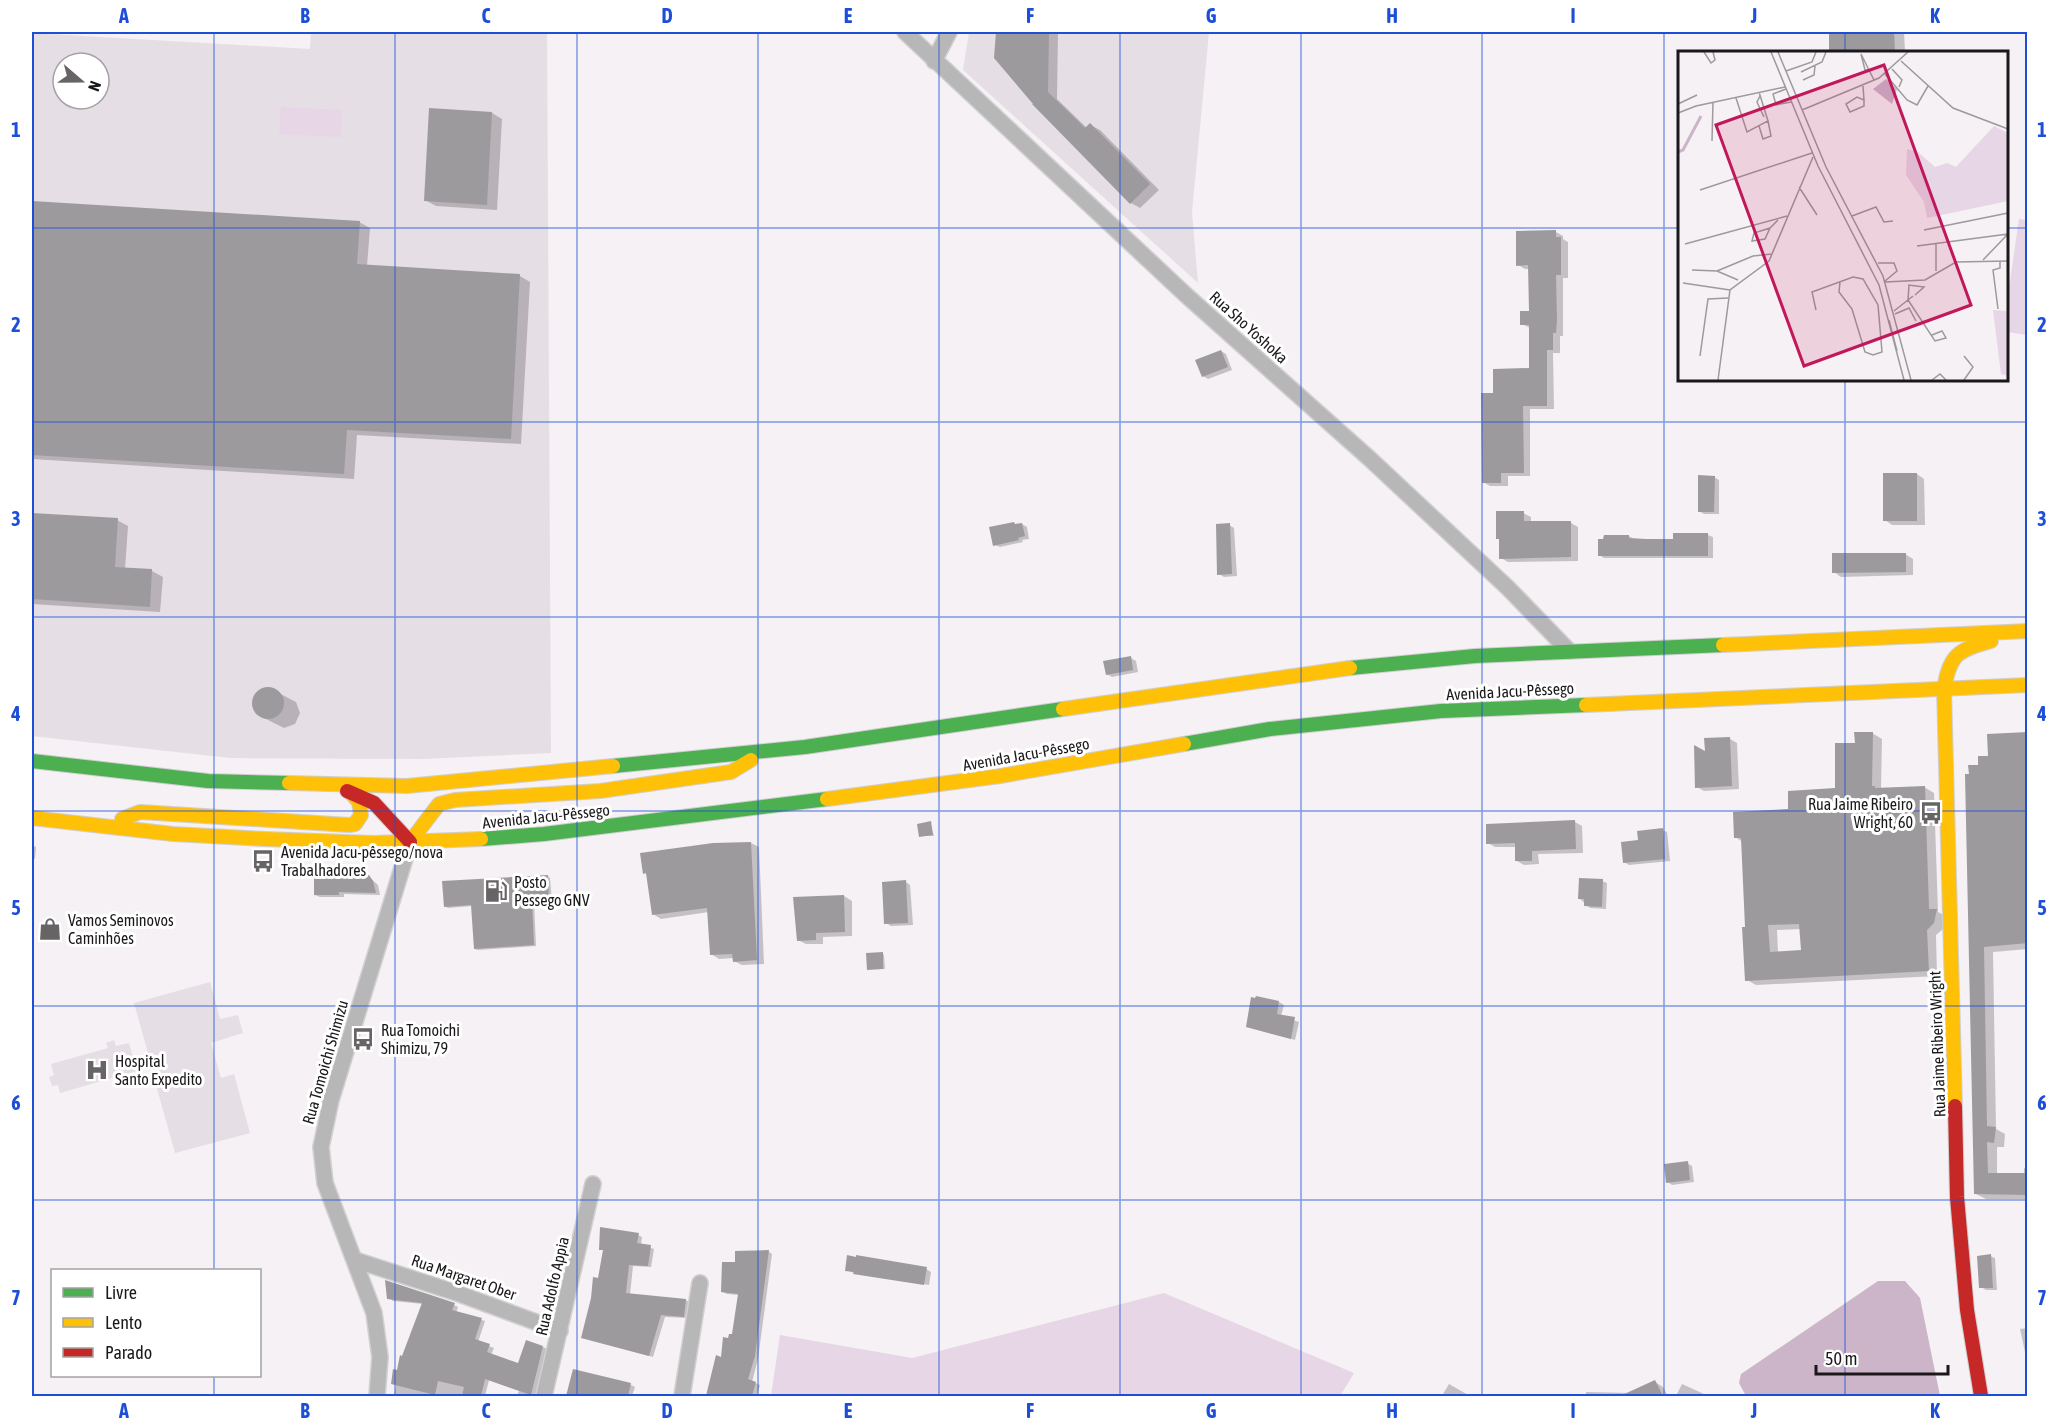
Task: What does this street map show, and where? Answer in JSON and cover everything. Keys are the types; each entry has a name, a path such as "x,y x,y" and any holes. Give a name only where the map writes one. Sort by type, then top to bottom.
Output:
{"main road":[{"path":"32,761 208,781 406,786 817,745 1335,669 1475,656 2028,631"},
{"path":"1944,689 1948,668 1960,650 2028,631"},
{"path":"1920,635 1932,645 1941,661 1944,689"},
{"name":"Avenida Jacu-Pêssego","path":"32,818 173,834 265,839 463,841 544,834 886,792 1000,776 1270,729 1441,711 2028,685"},
{"name":"Rua Jaime Ribeiro Wright","path":"1944,689 1957,1197 1967,1310 1981,1396"},
{"path":"336,785 374,803 410,842 439,804 455,800 600,791 731,772 767,750"},
{"path":"458,812 630,796 664,782"},
{"path":"105,826 140,812 349,825 355,824 361,815 359,802 352,794"},
{"path":"454,829 463,841"}],"street":[{"name":"Rua Sho Yoshoka","path":"904,32 1037,153 1187,296 1370,459 1508,588 1569,651"},
{"path":"934,61 949,32"},
{"name":"Rua Tomoichi Shimizu","path":"377,1396 381,1358 374,1313 325,1183 321,1147 340,1068 410,842"},
{"name":"Rua Adolfo Appia","path":"544,1396 593,1184"},
{"name":"Rua Margaret Ober","path":"355,1260 458,1293 560,1331"},
{"path":"682,1396 700,1284"}],"shaded area":[{"path":"311,32 547,32 551,753 422,759 230,758 32,736 32,33 310,49"},
{"path":"969,32 1209,32 1192,212 1198,283 963,70"},
{"path":"281,107 342,110 341,137 279,134"},
{"path":"2019,219 2027,220 2027,335 2008,332 2008,295"},
{"name":"Hospital Santo Expedito","path":"210,982 220,1019 238,1015 243,1033 211,1043 221,1078 234,1074 250,1133 175,1153 151,1067 60,1093 58,1085 52,1086 49,1077 54,1075 51,1064 108,1048 106,1043 114,1040 116,1046 129,1043 134,1061 150,1060 134,1003"},
{"path":"1878,1281 1905,1281 1920,1298 1940,1396 1746,1396 1739,1383 1741,1374"},
{"path":"1164,1293 1354,1373 1340,1396 771,1396 780,1335 912,1358"}],"building":[{"path":"996,32 1049,32 1048,92 1085,128 1090,123 1150,184 1130,204 1032,104 994,58"},
{"path":"1829,32 1894,32 1895,51 1829,51"},
{"path":"429,108 492,112 487,205 424,201"},
{"path":"32,201 360,221 357,264 520,274 511,439 347,430 344,474 32,455"},
{"path":"1556,230 1556,237 1561,237 1561,275 1556,275 1557,320 1556,333 1553,333 1553,350 1547,350 1547,406 1523,406 1524,473 1501,473 1501,483 1482,483 1481,393 1493,393 1493,369 1529,368 1529,325 1520,325 1520,311 1529,311 1528,265 1516,266 1516,231"},
{"path":"1221,350 1228,367 1202,377 1195,360"},
{"path":"1883,473 1917,473 1917,521 1883,521"},
{"path":"1698,475 1715,476 1714,512 1698,512"},
{"path":"1496,511 1524,511 1524,521 1571,521 1571,557 1499,559"},
{"path":"32,513 118,518 115,567 152,569 150,607 32,599"},
{"path":"1014,522 1015,524 1022,523 1025,536 1018,538 1019,540 993,546 989,527"},
{"path":"1230,523 1232,574 1217,575 1216,524"},
{"path":"1673,533 1708,533 1708,556 1598,556 1598,539 1603,539 1604,535 1673,539"},
{"path":"1832,553 1906,553 1906,572 1832,573"},
{"path":"1131,656 1133,670 1106,675 1103,661"},
{"path":"268,687 279,692 284,703 279,714 268,719 257,714 252,703 257,692"},
{"path":"1854,732 1873,732 1872,786 1875,788 1925,786 1929,909 1937,909 1934,923 1927,930 1929,971 1745,981 1741,838 1734,838 1733,812 1788,809 1788,791 1835,788 1835,743 1855,743","holes":["1799,924 1801,950 1770,952 1768,925"]},
{"path":"2028,732 2028,943 1984,947 1987,1126 1996,1127 1994,1143 1987,1142 1988,1173 2028,1173 2028,1195 1974,1194 1965,774 1969,774 1968,765 1978,765 1978,756 1988,756 1987,734"},
{"path":"1730,737 1732,786 1695,788 1694,745 1705,751 1704,738"},
{"path":"1575,820 1576,849 1532,851 1532,861 1515,861 1515,843 1486,844 1486,824"},
{"path":"931,821 933,835 919,837 917,824"},
{"path":"1663,828 1665,859 1623,863 1621,842 1638,840 1637,831"},
{"path":"751,842 757,960 733,962 732,954 710,955 707,908 652,915 646,873 643,874 640,853 713,843"},
{"path":"314,868 362,872 369,875 373,881 376,893 339,892 339,895 314,895"},
{"path":"548,875 549,900 532,901 534,945 474,949 471,905 444,907 442,881"},
{"path":"1579,878 1603,879 1602,907 1584,906 1584,899 1578,899"},
{"path":"906,880 908,923 884,924 882,882"},
{"path":"844,895 845,932 816,933 816,940 797,941 793,897"},
{"path":"883,952 883,969 867,970 866,953"},
{"path":"1251,997 1279,1001 1277,1014 1295,1017 1291,1039 1246,1027"},
{"path":"1688,1161 1690,1180 1666,1183 1664,1164"},
{"path":"600,1227 639,1233 637,1243 651,1245 648,1266 629,1265 626,1293 686,1299 684,1317 661,1315 649,1356 581,1338 591,1298 593,1277 598,1278 603,1250 599,1250"},
{"path":"769,1250 755,1356 748,1379 756,1382 752,1396 706,1396 716,1355 721,1357 723,1337 728,1338 729,1334 732,1334 738,1294 721,1292 722,1262 735,1262 735,1251"},
{"path":"1991,1254 1993,1288 1979,1288 1977,1256"},
{"path":"847,1255 927,1267 924,1285 845,1271"},
{"path":"385,1280 455,1303 452,1310 482,1318 475,1339 490,1344 487,1352 518,1363 526,1340 543,1346 531,1395 485,1379 481,1396 462,1396 464,1387 438,1381 435,1395 391,1384 393,1369 397,1370 400,1355 402,1356 422,1303 387,1299"},
{"path":"573,1369 631,1383 628,1396 566,1396"},
{"path":"1655,1380 1663,1396 1620,1396"}],"traffic: fast":[{"path":"1350,668 1475,656 1723,645"},
{"path":"1184,744 1270,729 1441,711 1586,705"},
{"path":"613,766 805,747 1063,709"},
{"path":"32,761 208,781 289,783"},
{"path":"481,839 544,834 827,799"}],"traffic: slow":[{"path":"1723,645 2028,631"},
{"path":"1944,689 1949,668 1957,655 1971,647 1991,641"},
{"path":"1063,709 1350,668"},
{"path":"1586,705 2028,685"},
{"path":"1944,689 1955,1106"},
{"path":"827,799 1000,776 1184,744"},
{"path":"410,842 439,804 455,800 600,791 731,772 751,760"},
{"path":"289,783 407,786 613,766"},
{"path":"122,819 140,812 349,825 355,824 361,815 359,802 352,794"},
{"path":"32,818 173,834 265,839 374,843 481,839"}],"traffic: jam":[{"path":"347,791 374,803 410,842"},
{"path":"1955,1106 1957,1197 1967,1310 1981,1396"}],"place":[{"name":"Rua Jaime Ribeiro Wright, 60","path":"1931,813"},
{"name":"Avenida Jacu-pêssego/nova Trabalhadores","path":"263,861"},
{"name":"Posto Pessego GNV","path":"496,891"},
{"name":"Vamos Seminovos Caminhões","path":"50,929"},
{"name":"Rua Tomoichi Shimizu, 79","path":"363,1039"},
{"name":"Hospital Santo Expedito","path":"97,1070"}]}
